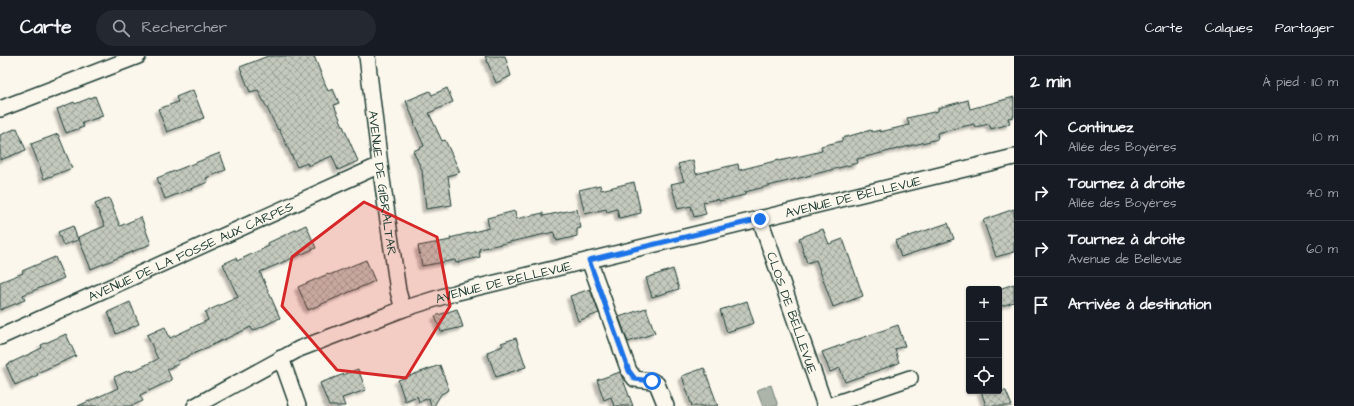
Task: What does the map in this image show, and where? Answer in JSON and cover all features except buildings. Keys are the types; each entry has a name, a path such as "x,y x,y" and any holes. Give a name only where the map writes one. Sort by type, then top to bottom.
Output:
{"street":[{"path":"0,109 138,56"},
{"name":"AVENUE DE GIBRALTAR","path":"367,56 380,165 398,291 403,309"},
{"name":"AVENUE DE BELLEVUE","path":"195,406 299,349 403,309 454,293 1014,157"},
{"name":"AVENUE DE LA FOSSE AUX CARPES","path":"0,337 380,165"},
{"name":"CLOS DE BELLEVUE","path":"760,219 826,406 910,378"},
{"path":"589,260 629,371 635,379 652,381 657,384 666,406"},
{"path":"281,358 298,406"}],"highlighted area":[{"path":"364,202 437,237 450,306 406,378 337,370 282,306 292,257"}],"shaded area":[{"path":"771,385 778,406 763,406 757,390"}],"route":[{"path":"652,381 635,379 629,371 589,260 760,219"}]}
